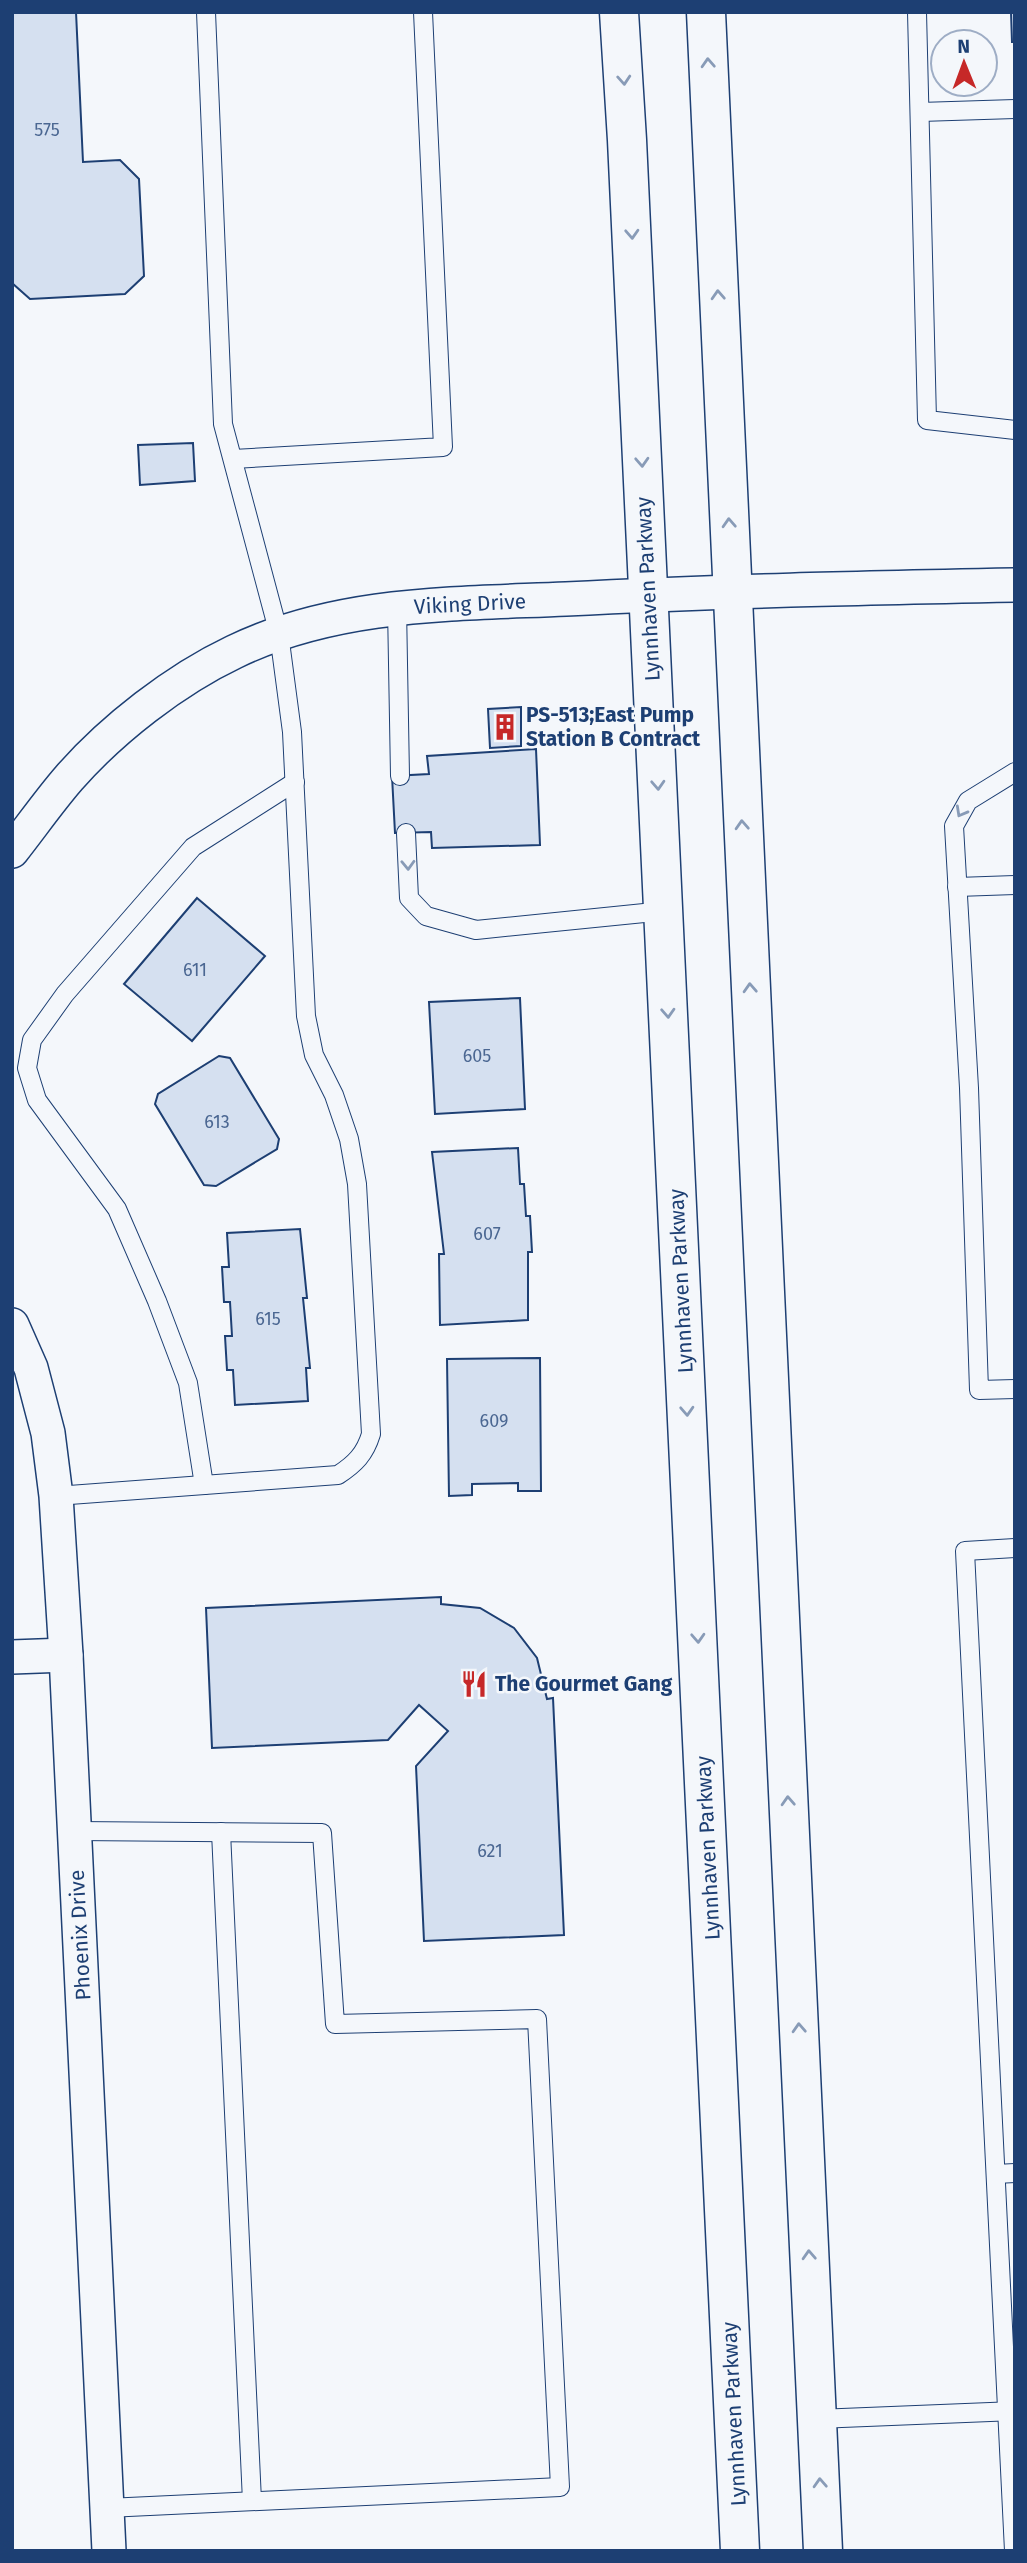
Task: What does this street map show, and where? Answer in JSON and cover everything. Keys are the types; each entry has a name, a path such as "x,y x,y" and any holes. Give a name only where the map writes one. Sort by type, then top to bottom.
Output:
{"main road":[{"name":"Lynnhaven Parkway","path":"619,12 649,595 740,2551"},
{"path":"706,12 823,2551"}],"street":[{"name":"Viking Drive","path":"12,851 69,778 111,736 170,690 233,652 279,634 341,617 397,607 732,591 1015,585"},
{"name":"Phoenix Drive","path":"12,1325 30,1368 48,1433 56,1496 75,1831 109,2551"},
{"path":"12,1657 66,1655"}],"lane":[{"path":"56,1496 338,1475 356,1464 368,1446 371,1433 358,1184 349,1139 334,1095 314,1055 306,1016 292,732 279,634 223,425 205,12"},
{"path":"233,460 443,447 423,12"},
{"path":"918,12 927,420 1015,430"},
{"path":"920,112 1015,110"},
{"path":"397,607 400,776"},
{"path":"1015,772 968,801 954,825 969,1088 979,1390 1015,1389"},
{"path":"204,1485 188,1383 152,1289 117,1209 37,1100 27,1068 32,1040 65,994 193,847 295,782"},
{"path":"406,833 409,898 426,916 476,930 664,911"},
{"path":"957,887 1015,885"},
{"path":"1014,2547 1011,2411 996,2174 965,1551 1015,1548"},
{"path":"75,1831 322,1833 335,2024 537,2019 559,2459 560,2487 107,2508"},
{"path":"221,1832 252,2501"},
{"path":"996,2174 1015,2173"},
{"path":"817,2419 1011,2411"}],"building":[{"path":"12,12 76,12 83,162 120,160 139,179 144,276 125,294 30,299 12,283"},
{"path":"1011,12 1015,12 1015,42 1012,42"},
{"path":"193,443 195,481 140,485 138,445"},
{"name":"PS-513;East Pump Station B Contract","path":"521,707 521,746 490,748 488,709"},
{"path":"536,749 540,845 432,848 431,832 395,833 392,776 429,774 427,756"},
{"path":"197,898 265,956 192,1041 124,984"},
{"path":"520,998 525,1109 435,1114 429,1002"},
{"path":"219,1056 230,1058 279,1139 277,1149 216,1186 204,1185 155,1104 158,1094"},
{"path":"518,1148 520,1184 524,1184 526,1216 530,1216 532,1252 528,1252 528,1320 440,1325 439,1254 444,1254 432,1152"},
{"path":"300,1229 307,1298 303,1298 310,1368 306,1368 308,1401 235,1405 233,1370 227,1370 225,1336 232,1336 230,1302 224,1302 222,1267 229,1267 227,1233"},
{"path":"540,1358 541,1491 518,1491 518,1483 472,1484 472,1495 449,1496 447,1359"},
{"path":"441,1597 441,1604 480,1608 514,1628 537,1658 547,1699 553,1698 564,1935 424,1941 416,1766 448,1731 419,1705 388,1740 212,1748 206,1608"}],"place":[{"name":"PS-513;East Pump Station B Contract","path":"505,727"},
{"name":"The Gourmet Gang","path":"474,1684"}]}
